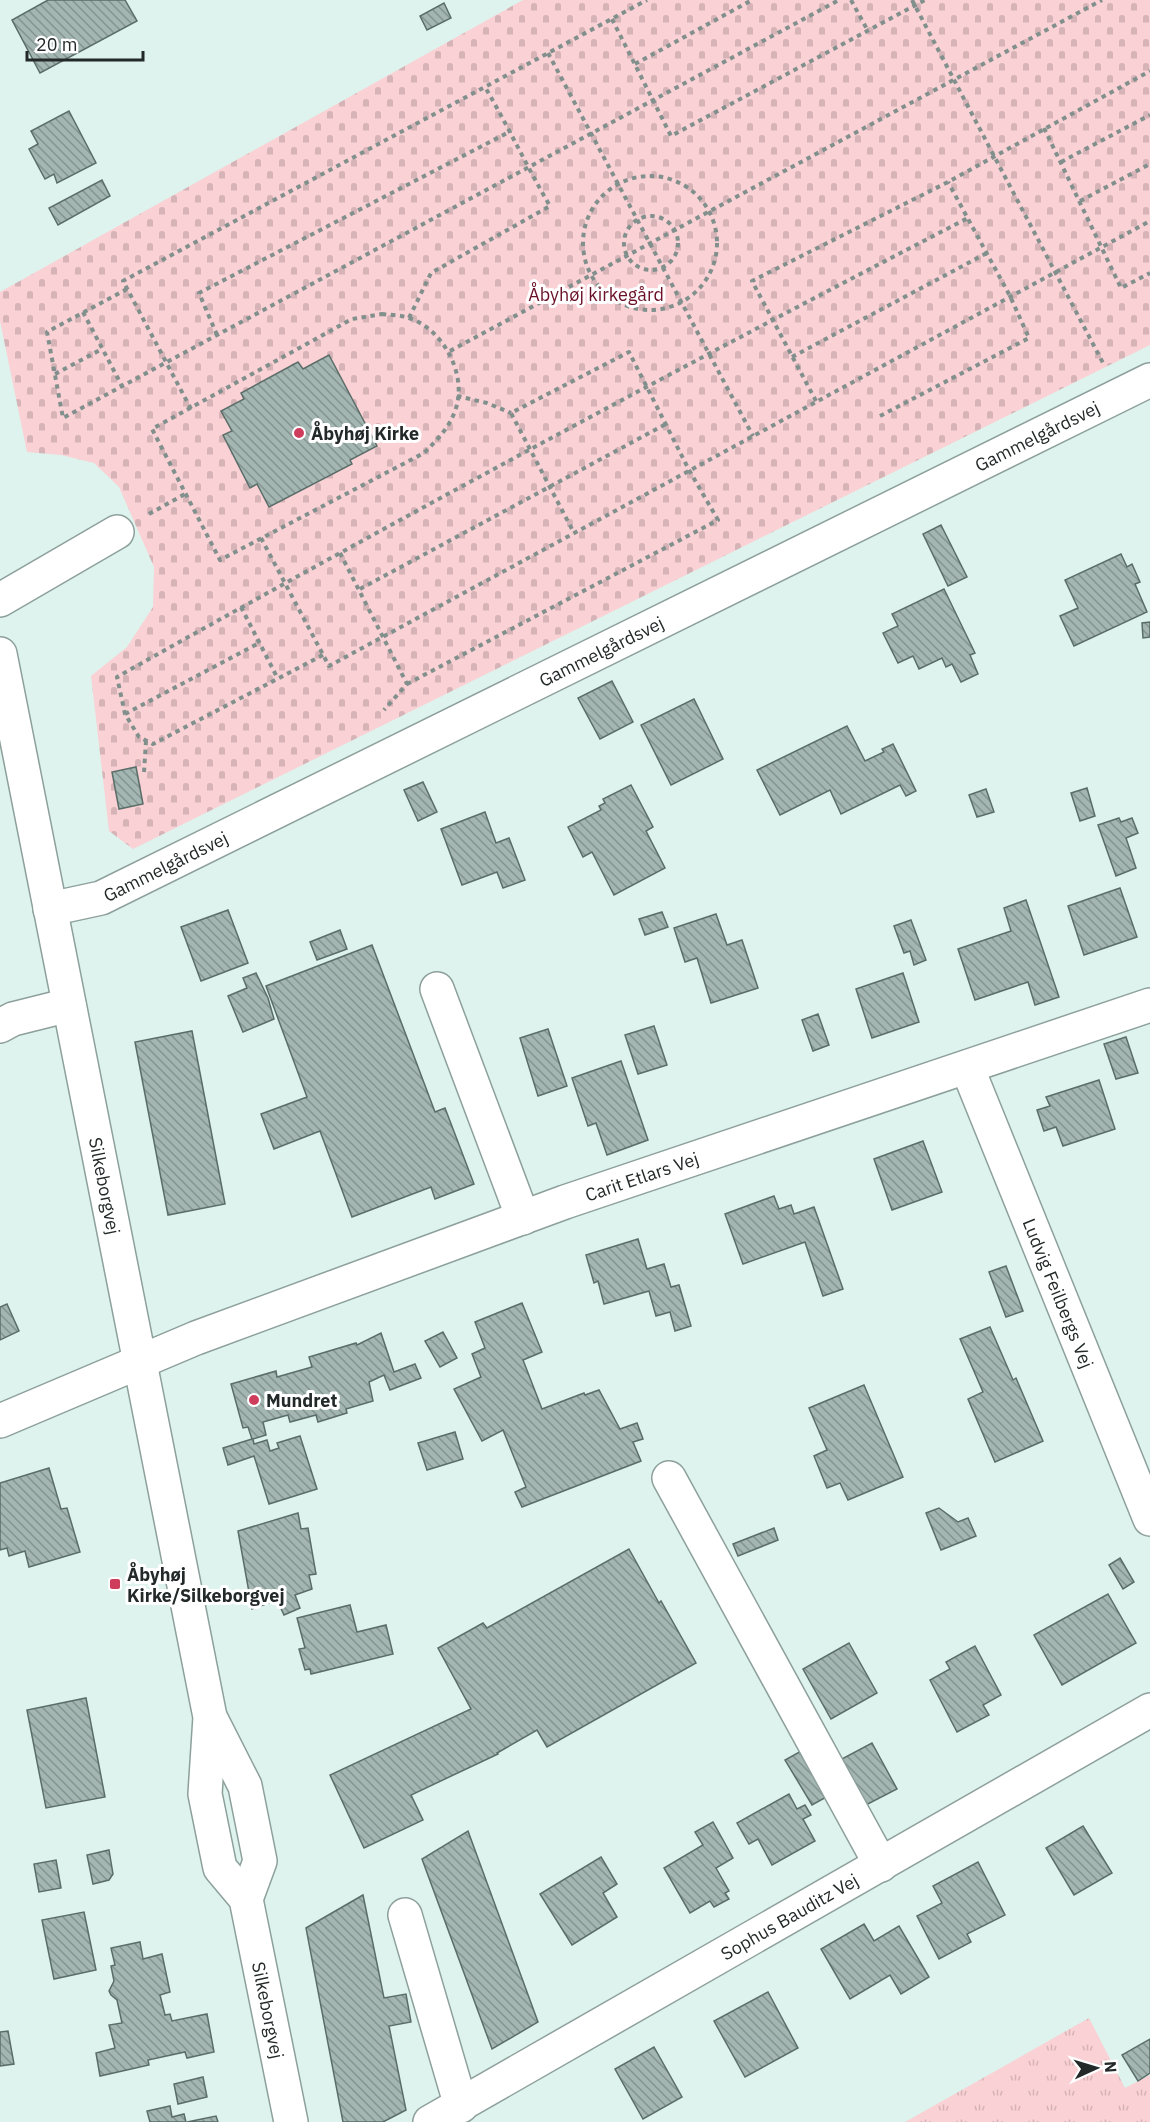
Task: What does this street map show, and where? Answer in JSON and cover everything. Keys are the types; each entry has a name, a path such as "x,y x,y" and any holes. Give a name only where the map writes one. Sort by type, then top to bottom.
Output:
{"street":[{"name":"Gammelgårdsvej","path":"50,909 101,898 1150,380"},
{"path":"0,600 117,532"},
{"name":"Silkeborgvej","path":"0,654 210,1717 245,1786 260,1861 246,1899 291,2122"},
{"path":"437,989 523,1218"},
{"path":"0,1026 13,1019 69,1005"},
{"name":"Carit Etlars Vej","path":"0,1421 196,1338 564,1202 1150,1005"},
{"name":"Ludvig Feilbergs Vej","path":"967,1067 1150,1519"},
{"path":"669,1478 881,1864"},
{"name":"Sophus Bauditz Vej","path":"430,2122 1150,1710"},
{"path":"405,1915 460,2106"}],"path":[{"path":"192,408 123,280 647,0"},
{"path":"635,64 752,0"},
{"path":"127,289 47,332 63,417 839,0"},
{"path":"851,0 868,31"},
{"path":"912,0 1120,395"},
{"path":"612,19 671,136 925,0"},
{"path":"450,351 1102,0"},
{"path":"548,53 753,436"},
{"path":"816,401 752,281 948,182 1150,71"},
{"path":"410,318 431,273 549,206 511,131 485,87"},
{"path":"1061,162 1150,115"},
{"path":"1044,128 1121,288 1150,273"},
{"path":"217,335 199,293 511,131"},
{"path":"1080,201 1150,164"},
{"path":"646,176 665,177 683,184 699,195 710,211 716,229 718,249 713,268 704,285 682,303 655,311 635,310 617,303 602,291 590,276 583,248 586,219 596,202 618,184 646,176"},
{"path":"880,416 1029,338 1010,296 948,182"},
{"path":"656,216 667,221 675,230 678,242 676,254 669,264 658,270 646,270 635,266 627,256 624,244 626,232 638,220 656,216"},
{"path":"323,655 153,744 139,737 125,714 117,677 284,583 772,319 968,218"},
{"path":"261,538 329,666 1150,221"},
{"path":"792,357 987,253"},
{"path":"83,312 122,386"},
{"path":"382,314 410,318 432,330 450,351 457,378 457,407 445,432 424,453 220,560 152,429 352,319 382,314"},
{"path":"55,374 102,349"},
{"path":"384,710 407,684 718,519 689,470 629,352 511,413"},
{"path":"457,396 487,403 511,413 574,533"},
{"path":"360,589 666,424"},
{"path":"117,532 185,494"},
{"path":"340,553 407,684"},
{"path":"241,607 278,679"},
{"path":"125,714 259,643"},
{"path":"144,772 146,741"}],"green space":[{"name":"Åbyhøj kirkegård","path":"523,0 1150,0 1150,345 133,849 109,831 91,676 127,647 153,607 154,567 119,487 94,463 61,455 27,452 0,321 0,292"},
{"path":"1089,2018 1125,2088 1150,2075 1150,2122 905,2122"}],"building":[{"path":"48,0 125,0 137,21 40,73 12,20"},
{"path":"444,3 451,18 427,30 420,16"},
{"path":"69,111 96,163 57,183 54,174 45,179 29,149 38,144 31,131"},
{"path":"102,180 110,196 58,225 49,208"},
{"name":"Åbyhøj Kirke","path":"329,355 377,446 350,460 352,464 269,507 257,484 250,488 223,435 232,431 221,411 244,399 241,393 298,362 303,369"},
{"path":"941,525 967,577 948,586 923,534"},
{"path":"1121,554 1127,567 1132,564 1140,582 1135,584 1147,612 1074,646 1060,616 1078,608 1065,580"},
{"path":"944,589 975,653 970,655 978,674 961,682 952,664 946,667 942,658 919,669 913,656 898,663 883,633 898,626 892,614"},
{"path":"1150,622 1150,637 1143,638 1142,623"},
{"path":"612,681 633,722 600,739 578,698"},
{"path":"694,699 723,759 671,785 641,725"},
{"path":"847,726 865,761 884,752 882,749 893,744 916,791 906,796 900,785 841,814 830,790 780,815 757,770"},
{"path":"136,767 143,804 119,809 112,772"},
{"path":"423,782 437,812 418,821 404,790"},
{"path":"631,785 653,827 646,831 665,868 614,895 592,852 583,857 568,827 601,810 599,806 605,803 603,799"},
{"path":"1087,788 1095,816 1080,821 1071,793"},
{"path":"986,789 994,812 977,817 969,795"},
{"path":"485,812 496,843 509,838 525,880 503,888 497,872 462,885 441,829"},
{"path":"1119,818 1121,822 1132,818 1138,833 1126,838 1136,868 1116,876 1098,825"},
{"path":"1120,888 1137,937 1084,955 1068,906"},
{"path":"1026,900 1059,997 1035,1005 1028,982 975,1000 958,949 1011,931 1004,908"},
{"path":"228,910 248,963 201,981 181,927"},
{"path":"662,912 668,927 645,935 639,919"},
{"path":"716,914 727,945 742,940 758,988 711,1003 697,958 685,962 674,928"},
{"path":"911,920 926,960 914,965 910,951 904,953 894,926"},
{"path":"340,930 347,949 317,960 310,942"},
{"path":"372,945 435,1112 445,1108 474,1184 435,1199 431,1187 352,1217 320,1131 274,1149 261,1114 307,1097 266,986"},
{"path":"256,973 268,998 274,1019 243,1032 228,996 247,988 243,978"},
{"path":"903,973 919,1022 872,1038 856,989"},
{"path":"818,1014 829,1045 813,1051 802,1020"},
{"path":"654,1026 667,1065 638,1074 625,1035"},
{"path":"548,1029 567,1086 538,1096 520,1038"},
{"path":"192,1031 225,1204 168,1215 135,1042"},
{"path":"1126,1037 1138,1073 1116,1079 1104,1044"},
{"path":"621,1061 648,1140 607,1155 596,1123 588,1126 572,1078"},
{"path":"1099,1080 1115,1129 1063,1146 1056,1127 1044,1131 1037,1110 1050,1106 1046,1097"},
{"path":"923,1141 942,1192 892,1210 874,1159"},
{"path":"774,1196 779,1209 791,1205 794,1214 814,1207 843,1289 823,1296 805,1242 743,1264 725,1214"},
{"path":"638,1239 647,1269 664,1264 671,1287 679,1285 691,1326 675,1331 670,1312 656,1316 649,1291 604,1304 598,1281 594,1283 586,1255"},
{"path":"1006,1266 1023,1311 1006,1317 989,1272"},
{"path":"522,1303 542,1352 523,1360 542,1409 584,1393 585,1395 599,1390 620,1429 637,1423 643,1439 633,1442 641,1461 522,1507 515,1492 526,1487 503,1430 482,1441 454,1389 481,1377 472,1354 485,1348 475,1322"},
{"path":"7,1304 19,1331 0,1340 0,1307"},
{"path":"990,1327 1013,1380 1016,1378 1043,1441 995,1462 968,1399 983,1392 960,1339"},
{"path":"443,1332 457,1358 440,1367 425,1341"},
{"path":"381,1333 394,1372 415,1364 421,1378 390,1390 384,1375 369,1382 373,1401 346,1409 347,1413 318,1422 316,1415 290,1422 288,1415 263,1422 266,1435 253,1439 254,1444 267,1440 270,1451 279,1448 277,1443 300,1436 317,1489 269,1504 254,1456 228,1465 223,1448 252,1439 248,1427 243,1428 231,1384 276,1371 277,1377 312,1367 309,1357 356,1343 357,1345"},
{"path":"864,1385 903,1477 848,1500 840,1483 827,1488 814,1456 827,1450 809,1408"},
{"path":"455,1432 463,1459 427,1470 418,1443"},
{"path":"49,1468 61,1509 67,1508 80,1552 29,1567 25,1551 9,1556 7,1548 0,1550 0,1483"},
{"path":"939,1508 958,1522 968,1518 976,1536 941,1550 926,1513"},
{"path":"298,1513 301,1529 308,1528 316,1574 309,1575 312,1589 295,1595 300,1608 284,1615 277,1600 252,1609 238,1531"},
{"path":"774,1528 778,1540 738,1556 733,1544"},
{"path":"629,1549 696,1663 547,1747 537,1730 498,1754 411,1795 423,1820 364,1848 330,1775 471,1709 438,1648 483,1623 487,1628"},
{"path":"1120,1558 1134,1582 1123,1589 1109,1565"},
{"path":"1108,1594 1136,1643 1062,1685 1034,1635"},
{"path":"350,1605 357,1632 386,1625 393,1654 311,1674 310,1669 305,1670 299,1649 305,1648 297,1618"},
{"path":"849,1643 877,1693 831,1719 803,1669"},
{"path":"975,1646 1001,1695 983,1705 989,1715 957,1732 930,1680 950,1669 946,1662"},
{"path":"86,1698 105,1797 46,1808 27,1710"},
{"path":"872,1743 897,1789 862,1807 838,1761"},
{"path":"803,1750 830,1795 812,1805 785,1760"},
{"path":"789,1794 797,1809 805,1805 811,1815 803,1819 815,1841 772,1865 758,1839 749,1844 737,1823"},
{"path":"713,1822 733,1858 716,1868 729,1891 725,1893 729,1899 714,1907 710,1901 690,1913 664,1868 703,1845 695,1832"},
{"path":"1083,1826 1112,1873 1074,1895 1046,1848"},
{"path":"468,1831 538,2022 492,2049 422,1859"},
{"path":"109,1850 113,1874 109,1880 93,1884 87,1855"},
{"path":"601,1857 617,1884 603,1893 617,1917 572,1945 540,1894"},
{"path":"56,1860 61,1888 39,1892 34,1864"},
{"path":"978,1862 1005,1915 967,1934 971,1942 939,1959 917,1916 942,1903 933,1886"},
{"path":"363,1895 384,1998 406,1994 411,2022 389,2026 406,2110 383,2122 343,2122 306,1928"},
{"path":"84,1912 96,1970 54,1979 42,1920"},
{"path":"864,1924 874,1941 899,1926 929,1977 901,1994 890,1975 850,1999 821,1949"},
{"path":"140,1942 143,1959 162,1954 170,1992 160,1995 165,2015 170,2014 172,2021 207,2014 214,2052 187,2058 185,2052 148,2060 149,2065 100,2076 96,2053 115,2048 109,2025 122,2023 117,2000 109,1991 114,1981 111,1966 115,1965 111,1948"},
{"path":"768,1992 798,2048 745,2077 714,2021"},
{"path":"8,2031 14,2064 0,2066 0,2032"},
{"path":"1150,2039 1150,2073 1138,2081 1122,2055"},
{"path":"654,2047 682,2097 643,2119 615,2069"},
{"path":"203,2077 207,2097 178,2104 174,2084"},
{"path":"170,2106 172,2117 184,2114 186,2122 150,2122 147,2111"},
{"path":"216,2116 218,2122 187,2122"}],"place":[{"name":"Åbyhøj Kirke","path":"299,433"},
{"name":"Mundret","path":"254,1400"},
{"name":"Åbyhøj Kirke/Silkeborgvej","path":"115,1584"}]}
